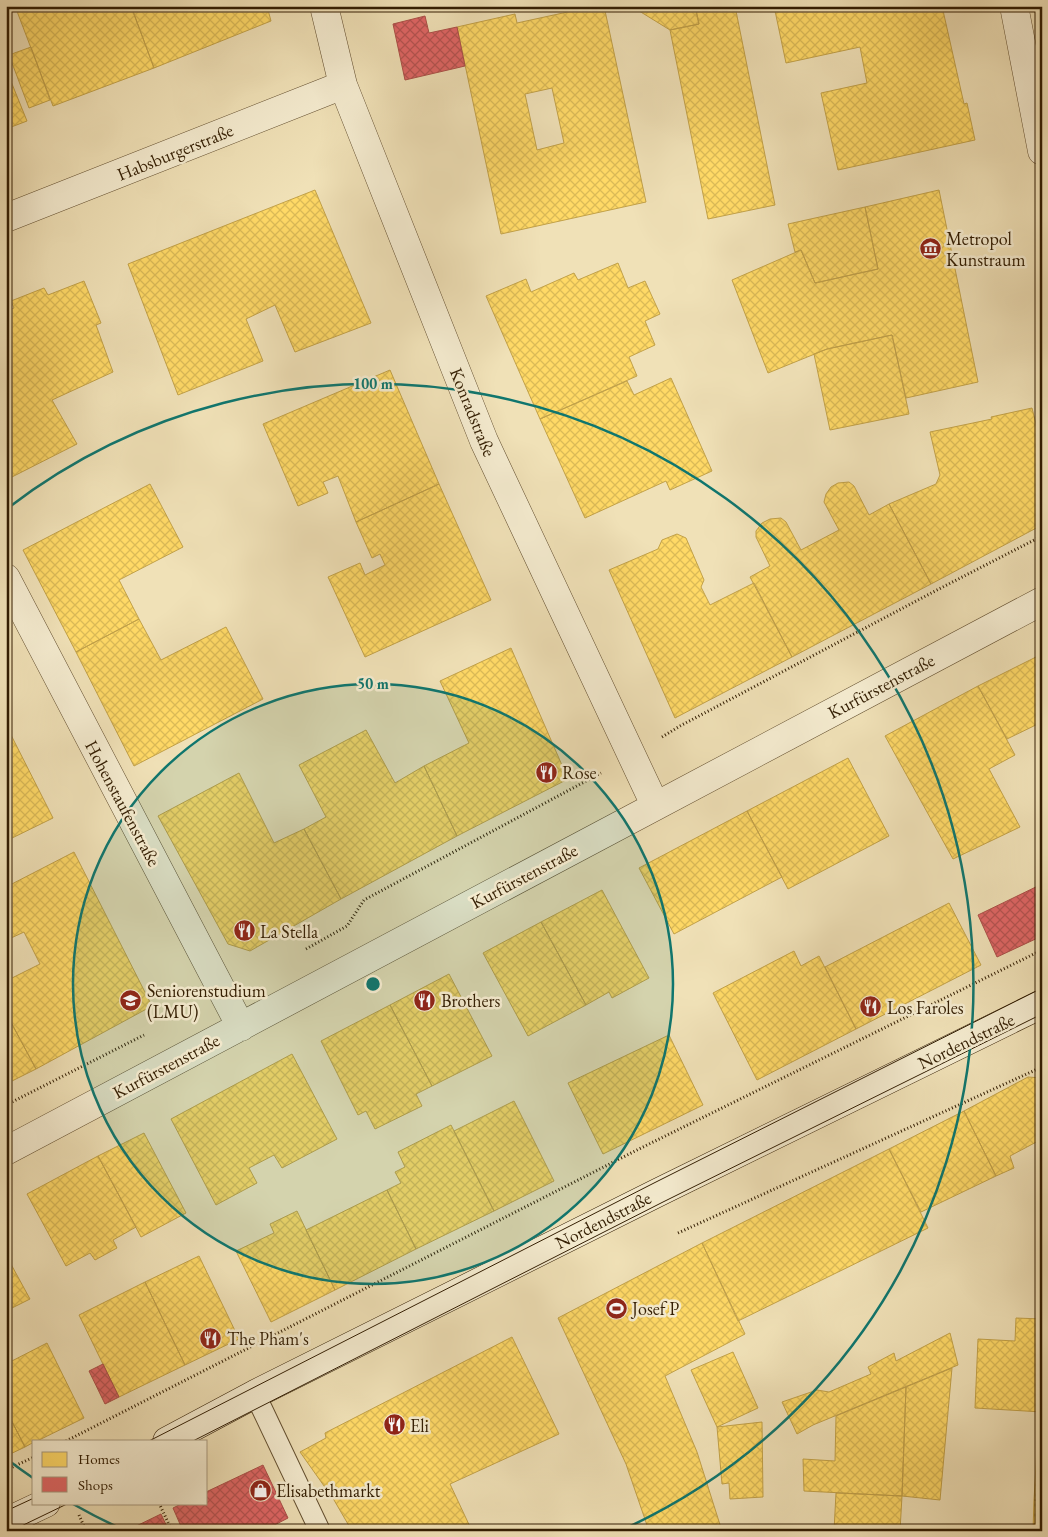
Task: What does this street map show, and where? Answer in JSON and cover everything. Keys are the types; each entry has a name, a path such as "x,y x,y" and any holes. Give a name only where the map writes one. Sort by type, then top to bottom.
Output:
{"street":[{"name":"Konradstraße","path":"324,6 343,85 484,441 655,805"},
{"path":"1014,6 1042,151"},
{"name":"Habsburgerstraße","path":"6,218 343,85"},
{"name":"Hohenstaufenstraße","path":"6,578 241,1027"},
{"name":"Kurfürstenstraße","path":"6,1151 1042,601"},
{"name":"Nordendstraße","path":"169,1440 255,1394 1042,1004"},
{"path":"6,1522 44,1504"}],"lane":[{"path":"255,1394 320,1531"}],"path":[{"path":"306,949 347,926 364,900 632,756 680,726 1042,536"},
{"path":"68,1440 639,1150 1042,950"},
{"path":"6,1105 145,1034"},
{"path":"678,1233 1042,1067"},
{"path":"6,1470 32,1457"},
{"path":"159,1504 172,1531"}],"building: Homes":[{"path":"15,6 131,6 154,68 53,106"},
{"path":"131,6 267,6 271,21 154,68"},
{"path":"595,6 604,6 646,202 501,234 457,27 515,14 517,23","holes":["552,88 564,143 537,150 525,94"]},
{"path":"631,6 695,6 699,24 670,30"},
{"path":"695,6 735,6 775,205 708,219 670,30 699,24"},
{"path":"774,6 942,6 964,104 967,103 975,140 838,170 821,93 867,83 860,47 786,63"},
{"path":"31,47 50,100 29,108 9,55"},
{"path":"6,69 27,121 6,129"},
{"path":"315,190 371,323 295,352 275,305 246,319 263,361 178,395 128,264"},
{"path":"939,190 978,382 906,398 892,335 827,349 768,373 732,280 801,250 815,283 878,269 865,207"},
{"path":"865,207 878,269 815,283 801,250 795,252 788,224"},
{"path":"618,263 628,288 645,281 660,314 645,321 655,345 629,357 637,376 540,419 486,296 526,279 531,292 574,273 578,280"},
{"path":"84,281 101,323 96,325 113,372 52,400 77,444 6,480 6,311 14,308 11,301 44,288 48,295"},
{"path":"892,335 909,414 830,430 814,354 827,349"},
{"path":"390,370 439,484 356,522 338,476 323,482 328,493 298,506 263,424"},
{"path":"671,378 712,471 670,490 666,481 585,518 540,419 627,381 634,395"},
{"path":"1032,408 1041,444 1036,446 1042,471 1042,525 931,584 889,504 936,484 940,475 930,432 992,419 991,417"},
{"path":"849,482 854,486 869,515 889,504 931,584 792,657 750,577 770,566 756,537 756,531 762,523 770,519 781,518 786,522 801,550 839,530 824,502 826,494 831,487 838,483"},
{"path":"150,484 183,547 119,580 139,619 76,652 23,550"},
{"path":"439,484 491,600 365,657 328,577 360,563 365,575 385,565 380,554 372,558 356,522"},
{"path":"677,534 686,538 704,580 701,587 710,605 754,583 792,657 675,718 609,570 658,549 662,540"},
{"path":"139,619 161,660 226,627 263,699 134,766 76,652"},
{"path":"511,648 568,779 457,836 424,766 469,743 440,681"},
{"path":"1042,654 1042,722 1007,739 978,686"},
{"path":"978,686 1015,755 989,769 1020,827 953,859 885,736"},
{"path":"6,725 53,818 6,841"},
{"path":"366,730 395,783 424,766 457,836 341,899 304,829 326,817 299,765"},
{"path":"848,758 889,836 788,889 747,811"},
{"path":"239,773 274,843 304,829 341,899 250,951 228,944 158,816"},
{"path":"747,811 782,877 674,934 639,868"},
{"path":"74,852 152,1006 36,1069 6,1013 6,981 40,964 24,932 9,939 6,934 6,887"},
{"path":"602,890 649,978 612,998 609,992 586,1005 541,922"},
{"path":"949,903 981,965 856,1029 825,967"},
{"path":"541,922 586,1005 528,1036 483,953"},
{"path":"794,951 801,966 819,956 856,1029 757,1080 713,993"},
{"path":"449,974 492,1056 432,1086 390,1005"},
{"path":"390,1005 432,1086 416,1094 422,1106 375,1129 366,1111 358,1115 321,1041"},
{"path":"6,1013 36,1069 6,1084"},
{"path":"669,1035 703,1105 603,1154 568,1083"},
{"path":"292,1054 337,1139 282,1168 274,1155 249,1168 257,1183 216,1205 171,1119"},
{"path":"1028,1077 1042,1078 1042,1139 1010,1156 1014,1168 996,1176 964,1111"},
{"path":"514,1101 554,1181 494,1211 454,1131"},
{"path":"964,1111 996,1176 921,1212 889,1149"},
{"path":"451,1125 494,1211 416,1249 387,1190 401,1183 395,1172 405,1167 398,1152"},
{"path":"144,1133 186,1213 141,1237 98,1156"},
{"path":"889,1149 928,1228 738,1321 702,1243"},
{"path":"98,1156 136,1227 113,1240 117,1248 95,1260 90,1253 66,1266 27,1194"},
{"path":"1039,1164 1042,1164 1042,1262 1037,1262"},
{"path":"387,1190 416,1249 335,1290 306,1230"},
{"path":"297,1211 335,1290 271,1322 236,1251 274,1233 270,1224"},
{"path":"702,1243 745,1334 665,1376 697,1452 722,1531 649,1531 626,1464 558,1318"},
{"path":"6,1255 30,1299 6,1311"},
{"path":"199,1256 239,1339 185,1365 145,1282"},
{"path":"145,1282 185,1365 119,1397 79,1315"},
{"path":"1016,1318 1042,1319 1042,1412 975,1408 978,1339 1015,1341"},
{"path":"950,1333 958,1365 813,1425 797,1434 782,1402 817,1390 829,1392 871,1374 868,1367 894,1353 896,1361"},
{"path":"512,1337 559,1434 450,1484 472,1531 352,1531 334,1500 300,1452 326,1438 325,1433"},
{"path":"47,1343 84,1418 39,1440 32,1440 32,1443 25,1447 6,1410 6,1364"},
{"path":"733,1352 758,1408 717,1427 691,1370"},
{"path":"952,1368 940,1500 902,1496 906,1387"},
{"path":"906,1387 902,1496 804,1491 803,1459 835,1461 836,1416"},
{"path":"6,1410 25,1447 6,1456"},
{"path":"1039,1412 1042,1412 1042,1501 1034,1500"},
{"path":"762,1422 763,1497 730,1499 729,1483 722,1484 717,1427"},
{"path":"836,1493 902,1496 900,1531 834,1531"},
{"path":"1034,1500 1042,1501 1042,1531 1033,1531"}],"building: Shops":[{"path":"425,16 429,33 457,27 465,66 405,80 393,24"},
{"path":"1042,884 1042,936 997,957 978,915"},
{"path":"103,1364 119,1397 105,1404 89,1371"},
{"path":"263,1465 288,1518 263,1531 183,1531 173,1508 181,1504 208,1504 208,1491"},
{"path":"161,1514 169,1531 126,1531"}],"tram line":[{"path":"151,1440 654,1183 1042,988"},
{"path":"195,1440 663,1202 1042,1014"},
{"path":"6,1511 32,1499"},
{"path":"11,1531 67,1504"}],"place":[{"name":"Metropol Kunstraum","path":"930,248"},
{"name":"Rose","path":"546,772"},
{"name":"La Stella","path":"244,931"},
{"name":"Seniorenstudium (LMU)","path":"131,1000"},
{"name":"Brothers","path":"425,1000"},
{"name":"Los Faroles","path":"871,1007"},
{"name":"Josef P","path":"616,1308"},
{"name":"The Pham's","path":"211,1338"},
{"name":"Eli","path":"394,1425"},
{"name":"Elisabethmarkt","path":"260,1490"}]}
